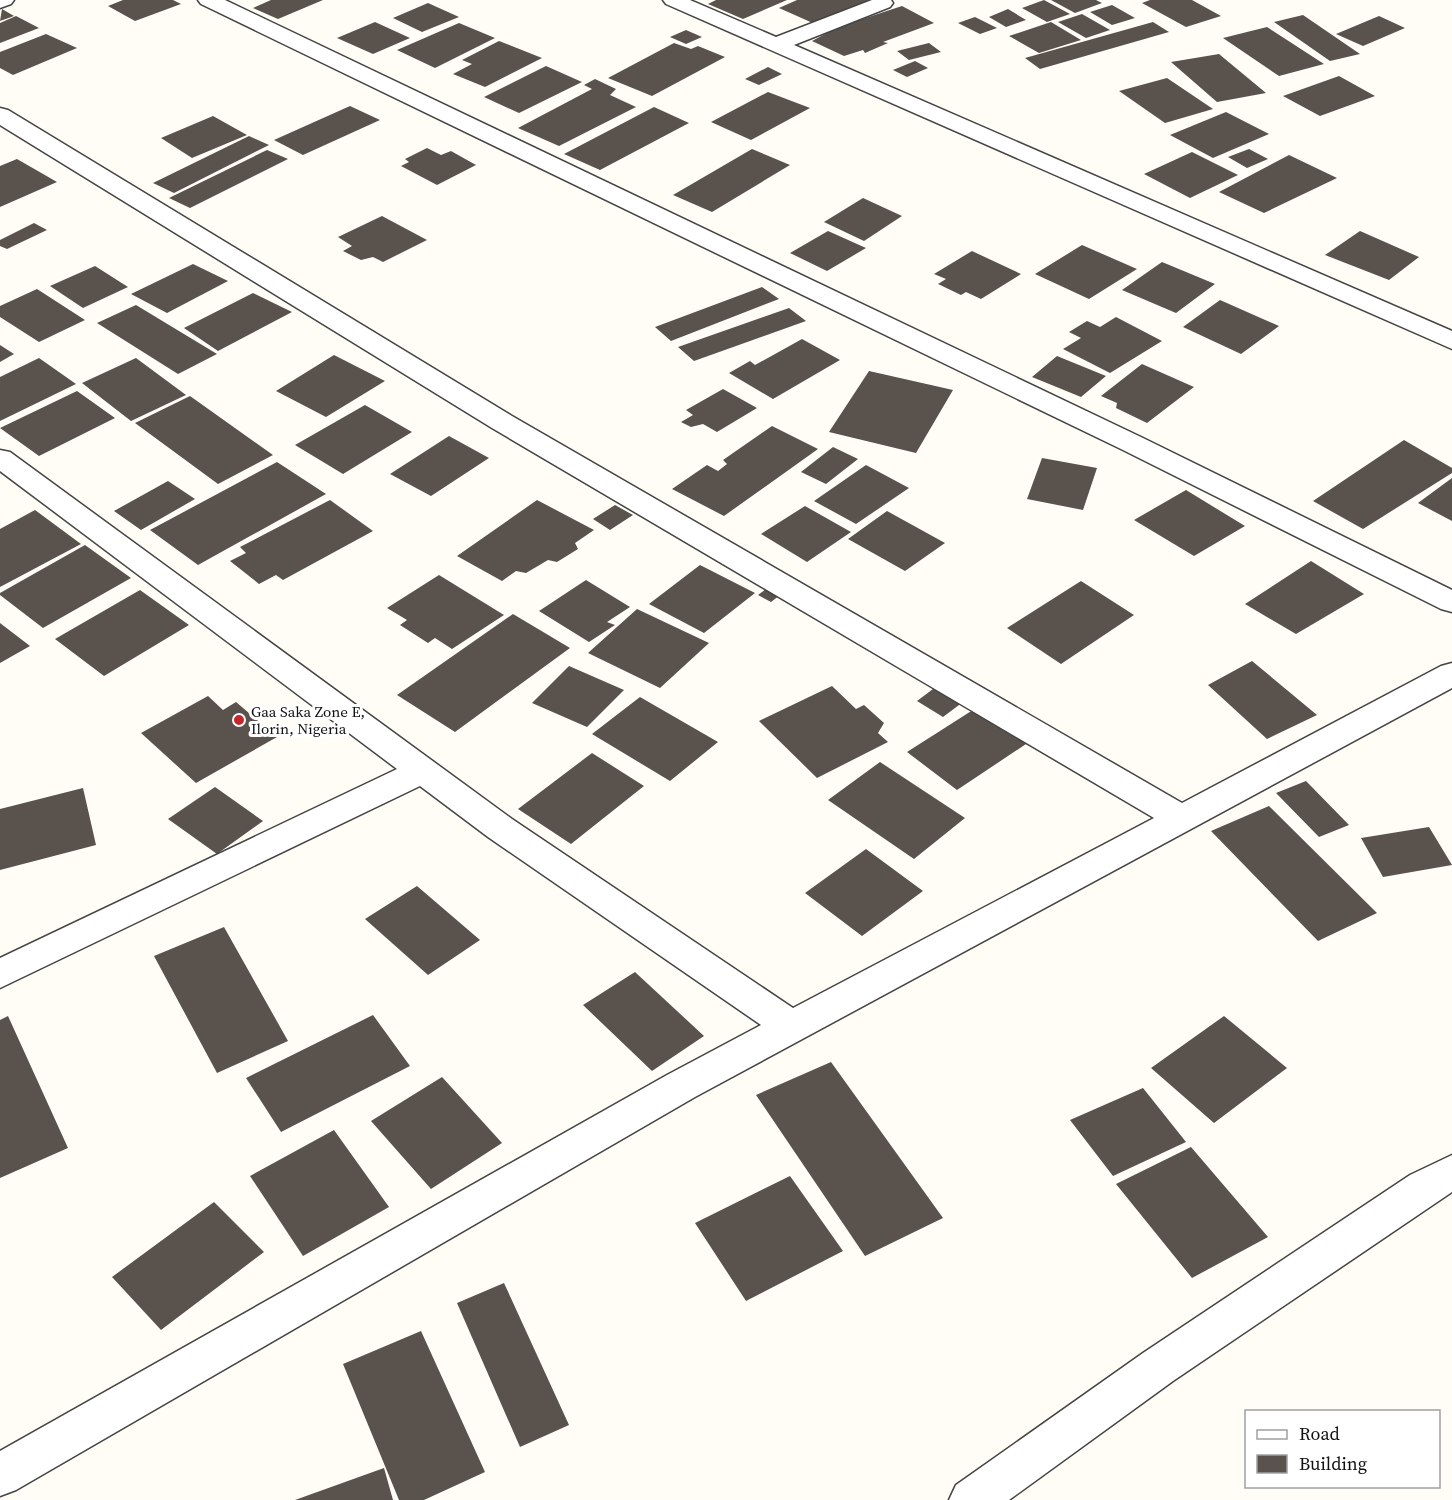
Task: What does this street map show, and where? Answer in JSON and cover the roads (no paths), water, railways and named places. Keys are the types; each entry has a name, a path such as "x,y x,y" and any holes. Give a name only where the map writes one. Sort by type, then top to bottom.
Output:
{"street":[{"path":"0,2 4,0"},
{"path":"208,0 1123,439 1452,602"},
{"path":"673,0 1452,341"},
{"path":"776,45 883,3"},
{"path":"0,115 502,422 1182,819"},
{"path":"0,458 500,828 792,1027"},
{"path":"0,1475 671,1092 1452,674"},
{"path":"0,974 422,771"},
{"path":"972,1500 1158,1367 1424,1187 1452,1172"}],"place":[{"name":"Gaa Saka Zone E, Ilorin, Nigeria","path":"239,720"}]}
